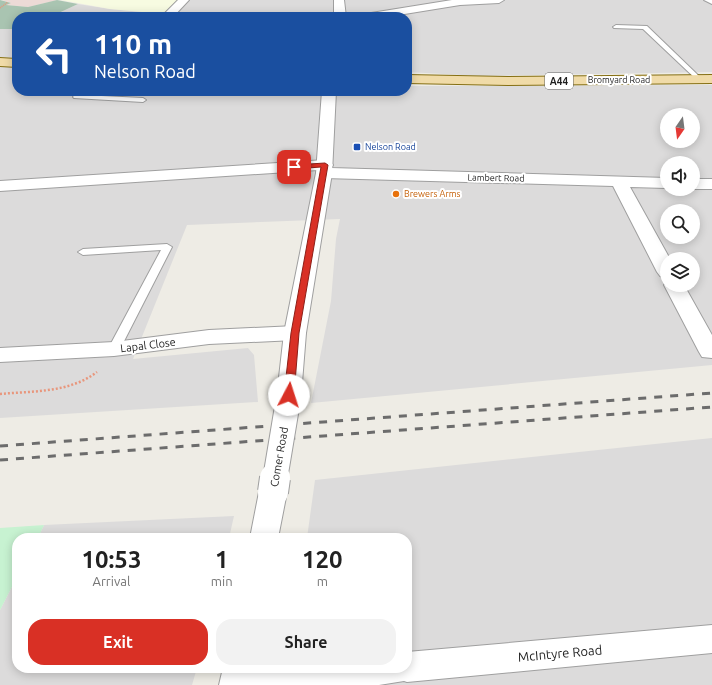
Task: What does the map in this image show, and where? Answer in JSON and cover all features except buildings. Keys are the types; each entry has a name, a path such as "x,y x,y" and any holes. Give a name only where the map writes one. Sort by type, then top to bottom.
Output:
{"main road":[{"path":"0,62 12,63"},
{"name":"Bromyard Road","path":"412,79 508,81 706,79"}],"street":[{"path":"173,12 184,0"},
{"path":"339,0 340,12"},
{"path":"396,12 460,2 499,0"},
{"name":"Comer Road","path":"265,533 289,395 295,333 325,169 329,96"},
{"path":"0,186 325,169"},
{"name":"Lambert Road","path":"325,169 660,183"},
{"path":"618,181 660,259"},
{"path":"700,184 712,184"},
{"path":"678,292 710,352"},
{"name":"Lapal Close","path":"0,355 114,349 208,337 295,333"},
{"name":"McIntyre Road","path":"412,667 712,640"},
{"path":"237,679 325,673"}],"lane":[{"path":"616,27 645,27 706,79"},
{"path":"77,96 76,97 143,100"},
{"path":"83,252 167,247 114,349"}],"path":[{"path":"0,8 8,2"},
{"path":"0,394 67,388 93,377 104,365 114,349"}],"shaded area":[{"path":"0,0 11,3 6,5 28,7 57,0 78,4 61,12 12,12 12,29 0,29"},
{"path":"2,0 58,0 28,7 5,5 11,3"},
{"path":"61,0 178,0 166,12 142,12 110,9"},
{"path":"188,0 712,0 712,72 480,76 412,72 412,12 177,12"},
{"path":"78,4 142,12 61,12"},
{"path":"0,29 12,29 12,58 0,57"},
{"path":"0,67 12,67 12,96 412,96 412,86 712,85 712,365 311,403 331,301 336,239 340,219 187,225 133,359 248,348 254,355 258,402 0,418"},
{"path":"712,438 712,685 281,685 370,673 412,673 412,533 308,533 315,480"},
{"path":"234,516 230,533 40,533 44,525"},
{"path":"12,587 12,673 196,673 192,685 0,685 0,610"}],"green space":[{"path":"44,525 40,533 12,533 12,587 0,610 0,528"}],"railway":[{"path":"0,446 712,393"},
{"path":"0,460 712,407"}],"place":[{"name":"Nelson Road","path":"357,147"},
{"name":"Brewers Arms","path":"396,194"}],"route":[{"path":"289,395 295,333 325,165 294,167"}]}
